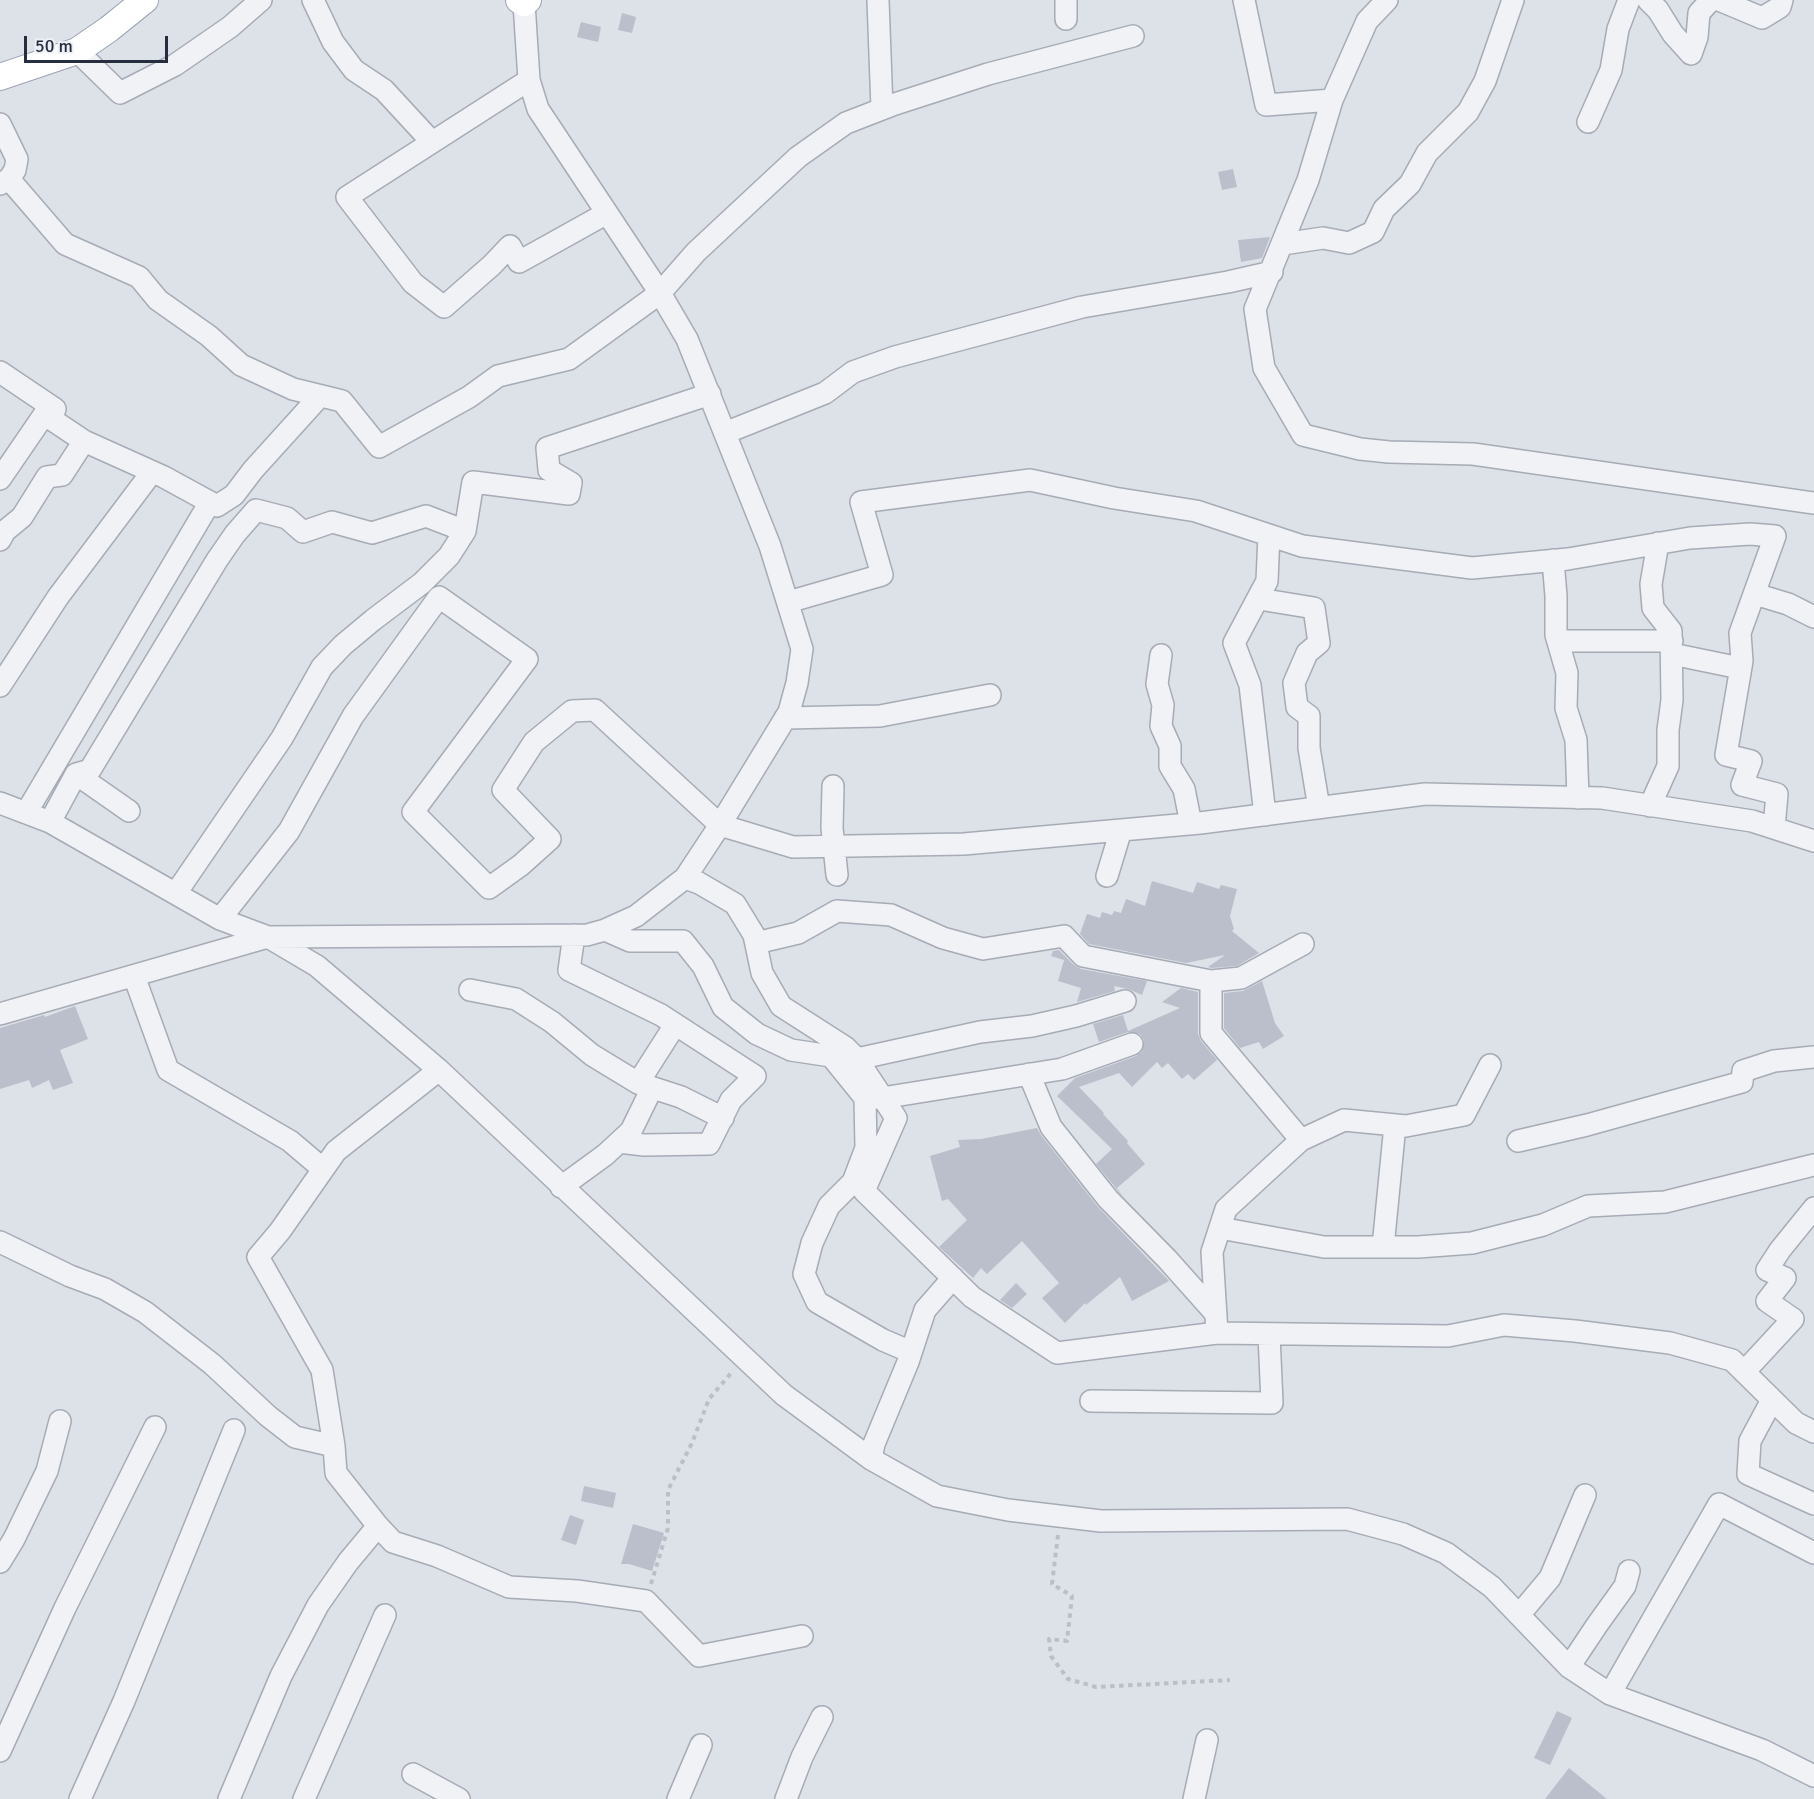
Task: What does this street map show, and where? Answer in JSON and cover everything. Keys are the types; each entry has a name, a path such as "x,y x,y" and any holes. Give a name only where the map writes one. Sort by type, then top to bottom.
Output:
{"main road":[{"path":"0,77 77,51 145,0"}],"street":[{"path":"77,51 120,93 175,65 230,27 261,0"},
{"path":"313,0 333,42 354,70 384,90 432,142"},
{"path":"878,0 882,109"},
{"path":"1244,0 1266,105 1332,100"},
{"path":"1387,0 1367,21 1332,100 1308,180 1255,309 1264,368 1303,435 1389,452 1473,454 1814,503"},
{"path":"1283,244 1323,238 1349,243 1373,232 1384,209 1410,184 1427,153 1468,112 1485,81 1513,0"},
{"path":"1588,122 1611,70 1618,29 1629,0"},
{"path":"1648,0 1691,54 1697,36 1699,13 1711,0"},
{"path":"1719,0 1762,18 1780,7 1782,0"},
{"path":"0,1014 268,937 587,935 605,930 636,916 685,878 785,718 797,683 802,650 770,546 687,339 660,293 538,109 529,80 524,1"},
{"path":"0,124 17,159 15,170 4,182 65,244 139,277 158,300 208,336 241,365 293,389 342,401 379,447 469,397 498,376 569,359 660,293 696,252 798,157 846,123 988,74 1132,36"},
{"path":"529,80 346,197 413,283 444,307 510,246 519,262 607,213"},
{"path":"725,433 825,393 853,372 896,357 1082,307 1228,282 1272,272"},
{"path":"3,380 55,409 51,419 84,441 152,472 217,506 234,495 320,396"},
{"path":"176,893 282,738 322,667 365,626 422,583 448,556 465,531 473,482 569,494 571,483 549,470 547,448 710,394"},
{"path":"0,479 50,406"},
{"path":"0,540 5,531 22,518 47,477 62,475 84,441"},
{"path":"0,686 58,597 152,472"},
{"path":"788,602 882,575 861,502 1030,480 1114,498 1196,511 1302,546 1472,568 1552,561 1690,538 1730,535 1775,536 1740,633 1742,661 1726,755 1751,761 1742,785 1777,794 1774,828"},
{"path":"26,813 210,502"},
{"path":"50,822 76,774 90,770 217,560 256,510 287,518 303,532 332,522 372,533 426,516 465,531"},
{"path":"1265,815 1250,685 1234,643 1267,581 1269,535"},
{"path":"1650,806 1668,765 1672,700 1671,631 1653,608 1651,584 1658,543"},
{"path":"1552,561 1558,641 1567,673 1566,708 1576,740 1578,798"},
{"path":"1755,594 1788,604 1814,616"},
{"path":"220,919 289,831 353,716 439,597 527,659 413,812 489,888 521,865 550,839 503,790 534,742 572,711 595,710 720,825 794,848 964,844 1191,824 1425,794 1602,798 1752,821 1814,841"},
{"path":"1259,599 1314,608 1319,643 1307,653 1294,683 1297,707 1309,716 1309,748 1318,808"},
{"path":"1558,641 1672,648 1740,668"},
{"path":"1161,655 1157,684 1163,705 1161,726 1170,746 1170,766 1184,789 1191,824"},
{"path":"785,718 880,716 990,695"},
{"path":"76,774 129,811"},
{"path":"833,786 837,875"},
{"path":"0,803 50,822 220,919 268,937 317,966 439,1070 784,1395 871,1459 937,1496 1008,1510 1101,1521 1347,1519 1403,1534 1446,1553 1492,1587 1569,1667 1610,1694 1762,1750 1814,1776"},
{"path":"1107,876 1121,830"},
{"path":"685,878 699,883 735,904 754,935 762,974 781,1006 846,1047 857,1059 874,1098 866,1148 852,1182 829,1206 812,1243 804,1274 817,1302 884,1340 911,1352"},
{"path":"756,943 798,933 837,911 891,915 943,938 983,949 1064,936 1083,956 1211,981 1241,978 1303,944"},
{"path":"605,930 630,940 683,941 703,966 723,1006 757,1034 791,1050 831,1056 896,1118 864,1191 972,1297 1057,1353 1216,1324 1269,1335 1448,1336 1504,1325 1670,1342 1732,1360 1796,1424 1812,1428"},
{"path":"574,935 569,970 661,1015 755,1076 731,1100 709,1144 644,1145 620,1142"},
{"path":"134,976 168,1070 290,1141 323,1169"},
{"path":"1211,981 1211,1033 1301,1140"},
{"path":"470,990 516,999 552,1022 592,1055 645,1085 681,1097 723,1118"},
{"path":"857,1059 980,1032 1032,1026 1125,1001"},
{"path":"561,1187 631,1131 645,1085 675,1025"},
{"path":"874,1098 1062,1069 1132,1044"},
{"path":"1518,1141 1587,1125 1742,1082 1743,1071 1774,1061 1814,1057"},
{"path":"1216,1324 1212,1252 1226,1209 1301,1140 1344,1120 1406,1126 1464,1115 1490,1065"},
{"path":"439,1070 336,1151 280,1231 258,1257 322,1370 336,1473 393,1542 438,1556 509,1587 577,1591 646,1601 699,1656 802,1636"},
{"path":"1029,1074 1051,1127 1108,1199 1167,1259 1216,1324"},
{"path":"1383,1247 1395,1125"},
{"path":"1220,1228 1324,1246 1419,1247 1472,1243 1544,1225 1588,1206 1665,1202 1814,1165"},
{"path":"1744,1372 1793,1319 1767,1301 1785,1278 1767,1270 1814,1208"},
{"path":"0,1242 70,1276 105,1289 145,1312 212,1364 268,1416 295,1437 334,1446"},
{"path":"871,1459 874,1444 911,1352 925,1310 953,1278"},
{"path":"1090,1401 1272,1403 1269,1335"},
{"path":"1772,1400 1750,1441 1748,1474 1814,1504"},
{"path":"0,1562 14,1539 47,1471 60,1421"},
{"path":"0,1751 64,1608 155,1427"},
{"path":"80,1799 124,1701 234,1430"},
{"path":"1519,1615 1550,1578 1585,1495"},
{"path":"1610,1694 1719,1504 1814,1553"},
{"path":"229,1799 281,1676 318,1605 348,1562 378,1526"},
{"path":"1569,1667 1625,1586 1629,1571"},
{"path":"304,1799 386,1615"},
{"path":"786,1799 802,1757 822,1717"},
{"path":"1194,1799 1207,1740"},
{"path":"678,1799 701,1745"},
{"path":"413,1774 459,1799"}],"path":[{"path":"646,1601 668,1528 668,1490 692,1443 710,1399 744,1357"},
{"path":"1060,1516 1052,1584 1072,1596 1067,1641 1049,1639 1051,1656 1068,1679 1096,1687 1230,1680"}],"building":[{"path":"622,13 636,17 632,33 618,30"},
{"path":"581,22 601,27 598,42 577,37"},
{"path":"1233,169 1237,187 1222,190 1218,172"},
{"path":"1270,237 1262,258 1241,262 1238,240"},
{"path":"1152,881 1193,893 1197,882 1219,889 1221,885 1237,889 1230,916 1234,929 1232,931 1259,953 1237,966 1212,968 1208,967 1225,955 1186,963 1089,944 1080,934 1087,914 1100,918 1102,912 1112,915 1114,911 1121,913 1126,899 1145,906"},
{"path":"1059,950 1081,969 1147,981 1142,995 1114,986 1115,991 1077,1002 1081,988 1058,981 1064,960 1051,956 1053,951"},
{"path":"1262,981 1275,1023 1284,1036 1263,1049 1259,1042 1240,1048 1224,1028 1224,993 1243,991"},
{"path":"1181,988 1198,992 1198,1034 1217,1060 1194,1080 1188,1074 1182,1079 1168,1063 1162,1068 1157,1062 1132,1087 1119,1073 1079,1087 1128,1141 1127,1143 1145,1164 1117,1188 1124,1198 1096,1164 1112,1149 1057,1096 1075,1078 1142,1052 1144,1040 1140,1034 1128,1032 1099,1042 1093,1024 1123,1015 1128,1031 1180,1008 1162,1002"},
{"path":"75,1006 88,1039 60,1050 73,1083 53,1090 49,1080 32,1088 29,1080 0,1089 0,1028 44,1015 45,1017"},
{"path":"1037,1128 1098,1207 1169,1281 1132,1301 1120,1277 1086,1305 1085,1303 1065,1323 1042,1298 1059,1283 1022,1241 987,1274 981,1268 973,1278 939,1247 967,1220 948,1199 942,1201 930,1156 960,1147 958,1140 981,1139"},
{"path":"1016,1283 1027,1294 1012,1308 1000,1300"},
{"path":"584,1486 616,1493 613,1508 581,1501"},
{"path":"570,1515 584,1520 576,1545 561,1540"},
{"path":"633,1524 664,1533 652,1571 621,1564"},
{"path":"1557,1711 1572,1718 1550,1765 1534,1758"},
{"path":"1569,1768 1607,1799 1545,1799"}]}
